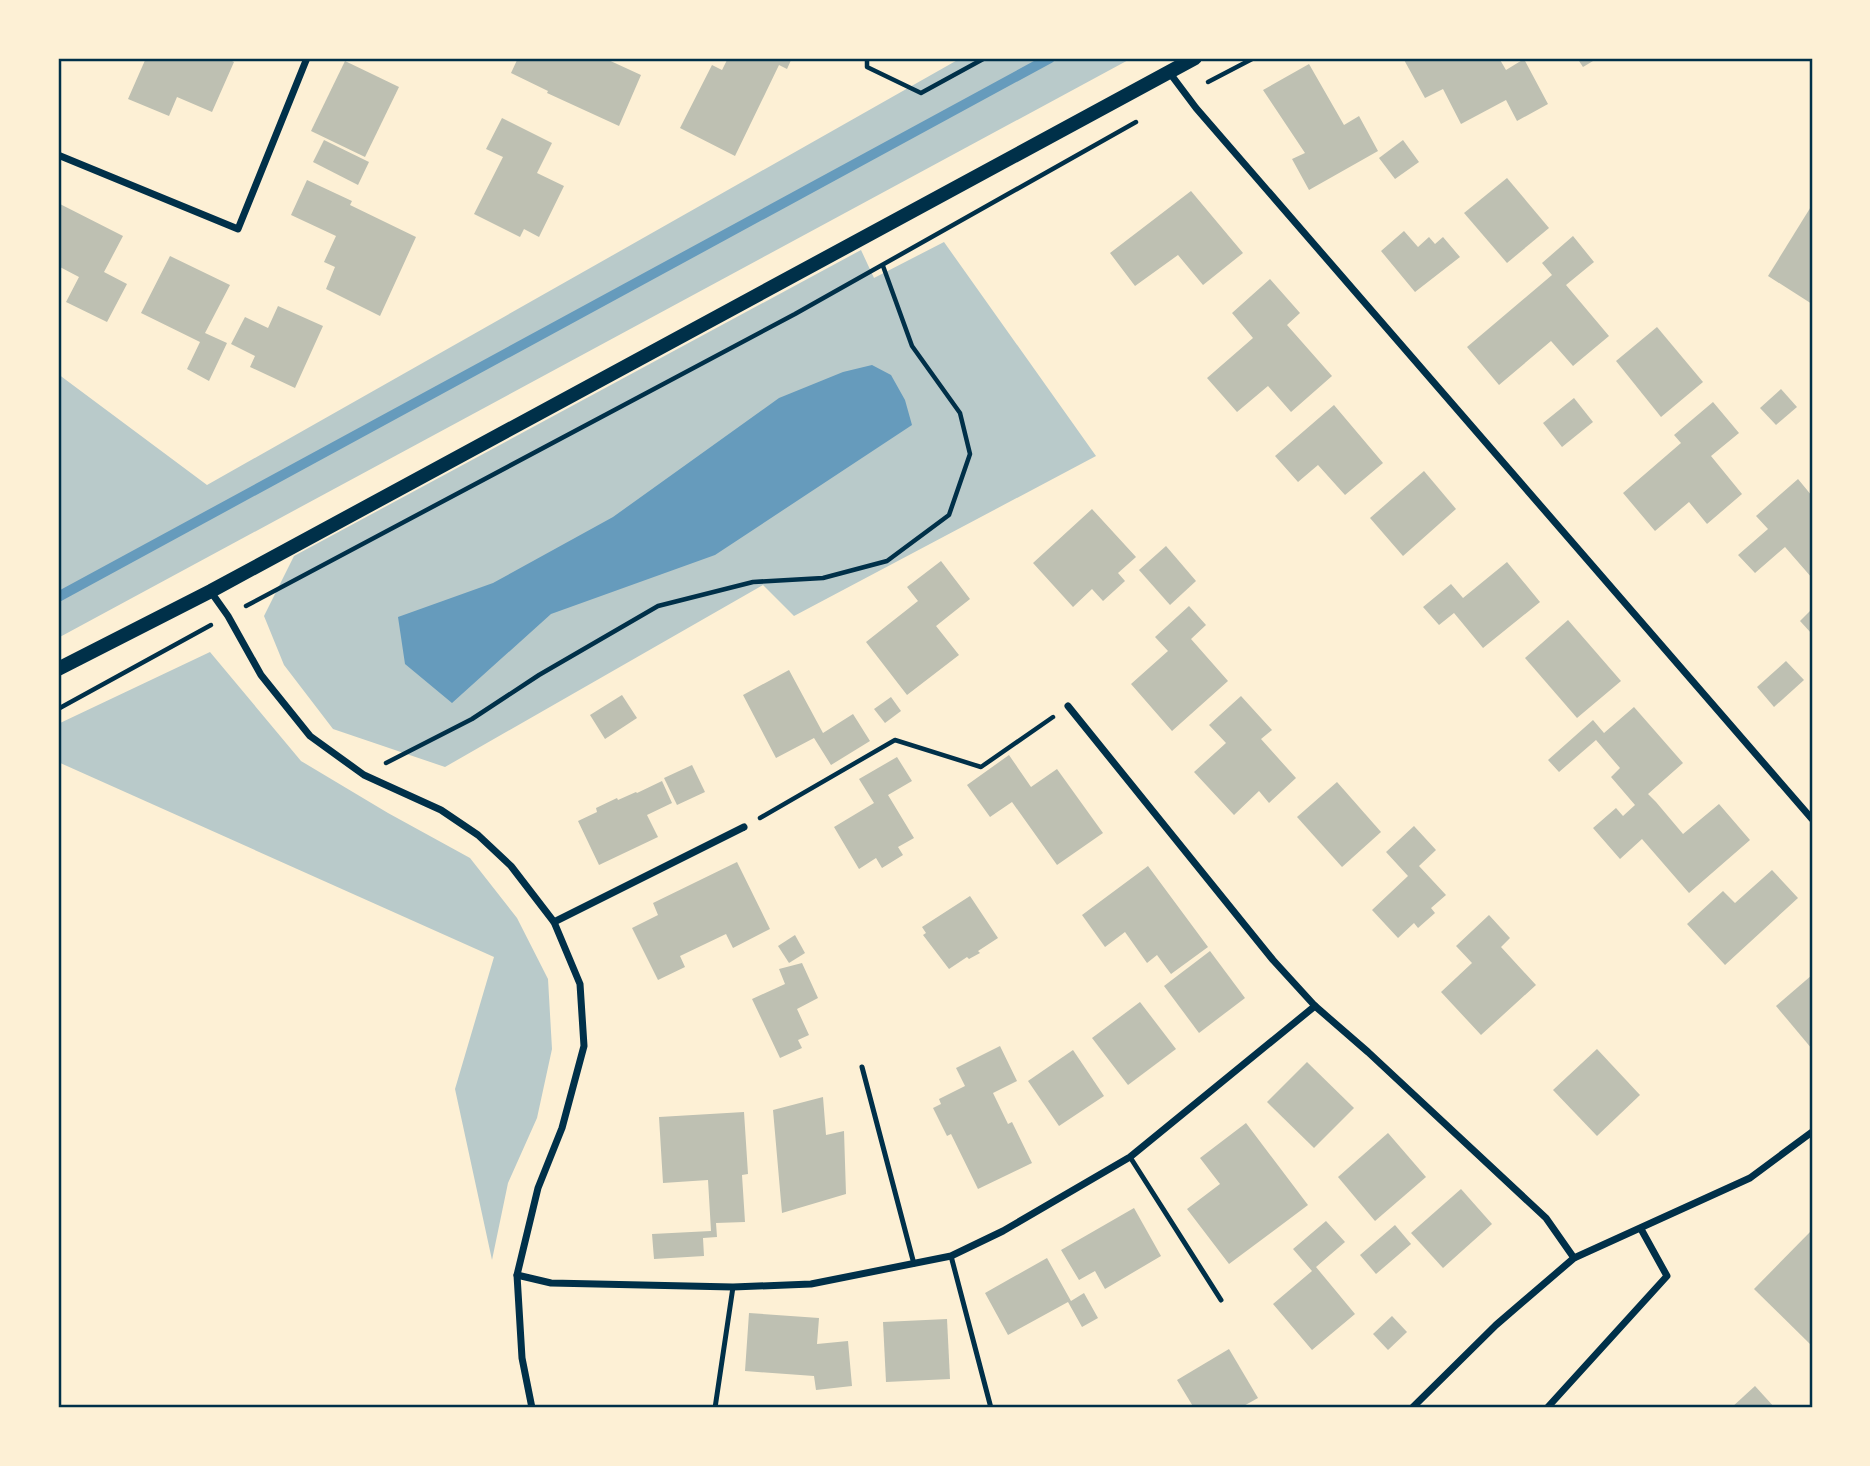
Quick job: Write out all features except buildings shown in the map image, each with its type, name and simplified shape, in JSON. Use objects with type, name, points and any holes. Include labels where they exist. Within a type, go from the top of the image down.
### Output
[{"type":"main road","points":[[58,669],[211,591],[1195,58]]},
{"type":"street","points":[[58,155],[238,229],[307,58]]},
{"type":"street","points":[[1169,72],[1184,94],[1812,819]]},
{"type":"street","points":[[211,591],[261,675],[310,736],[364,775],[441,810],[478,835],[511,866],[554,922],[580,984],[584,1046],[562,1128],[538,1188],[517,1275],[522,1358],[532,1408]]},
{"type":"street","points":[[1068,706],[1273,960],[1315,1006],[1546,1218],[1574,1258]]},
{"type":"street","points":[[554,922],[744,827]]},
{"type":"street","points":[[517,1275],[551,1283],[733,1287],[811,1284],[951,1256],[1003,1231],[1130,1157],[1315,1006]]},
{"type":"street","points":[[1412,1408],[1496,1325],[1574,1258],[1750,1178],[1812,1132]]},
{"type":"street","points":[[1547,1408],[1667,1276],[1641,1229]]},
{"type":"lane","points":[[862,1067],[914,1265]]},
{"type":"lane","points":[[1130,1157],[1221,1300]]},
{"type":"lane","points":[[951,1256],[991,1408]]},
{"type":"lane","points":[[715,1408],[733,1287]]},
{"type":"path","points":[[867,58],[867,67],[920,93],[985,58]]},
{"type":"path","points":[[1184,94],[1254,58]]},
{"type":"path","points":[[58,709],[796,314],[1136,122]]},
{"type":"path","points":[[364,775],[472,719],[538,675],[658,606],[753,582],[823,578],[887,561],[949,515],[970,454],[960,413],[912,346],[883,266]]},
{"type":"path","points":[[744,827],[895,740],[981,767],[1068,706]]},
{"type":"shaded area","points":[[961,58],[1132,58],[58,638],[58,374],[207,485]]},
{"type":"shaded area","points":[[944,242],[1096,456],[794,616],[763,585],[445,767],[333,729],[284,665],[264,616],[294,556],[861,250],[874,278]]},
{"type":"shaded area","points":[[210,652],[301,761],[470,858],[517,918],[548,979],[552,1049],[537,1118],[508,1183],[492,1260],[455,1089],[494,957],[58,762],[58,724]]},
{"type":"water","points":[[872,365],[891,375],[905,400],[912,425],[715,555],[551,614],[452,703],[405,664],[398,617],[493,583],[613,517],[779,398],[843,372]]},
{"type":"waterway","points":[[58,597],[1050,58]]}]
